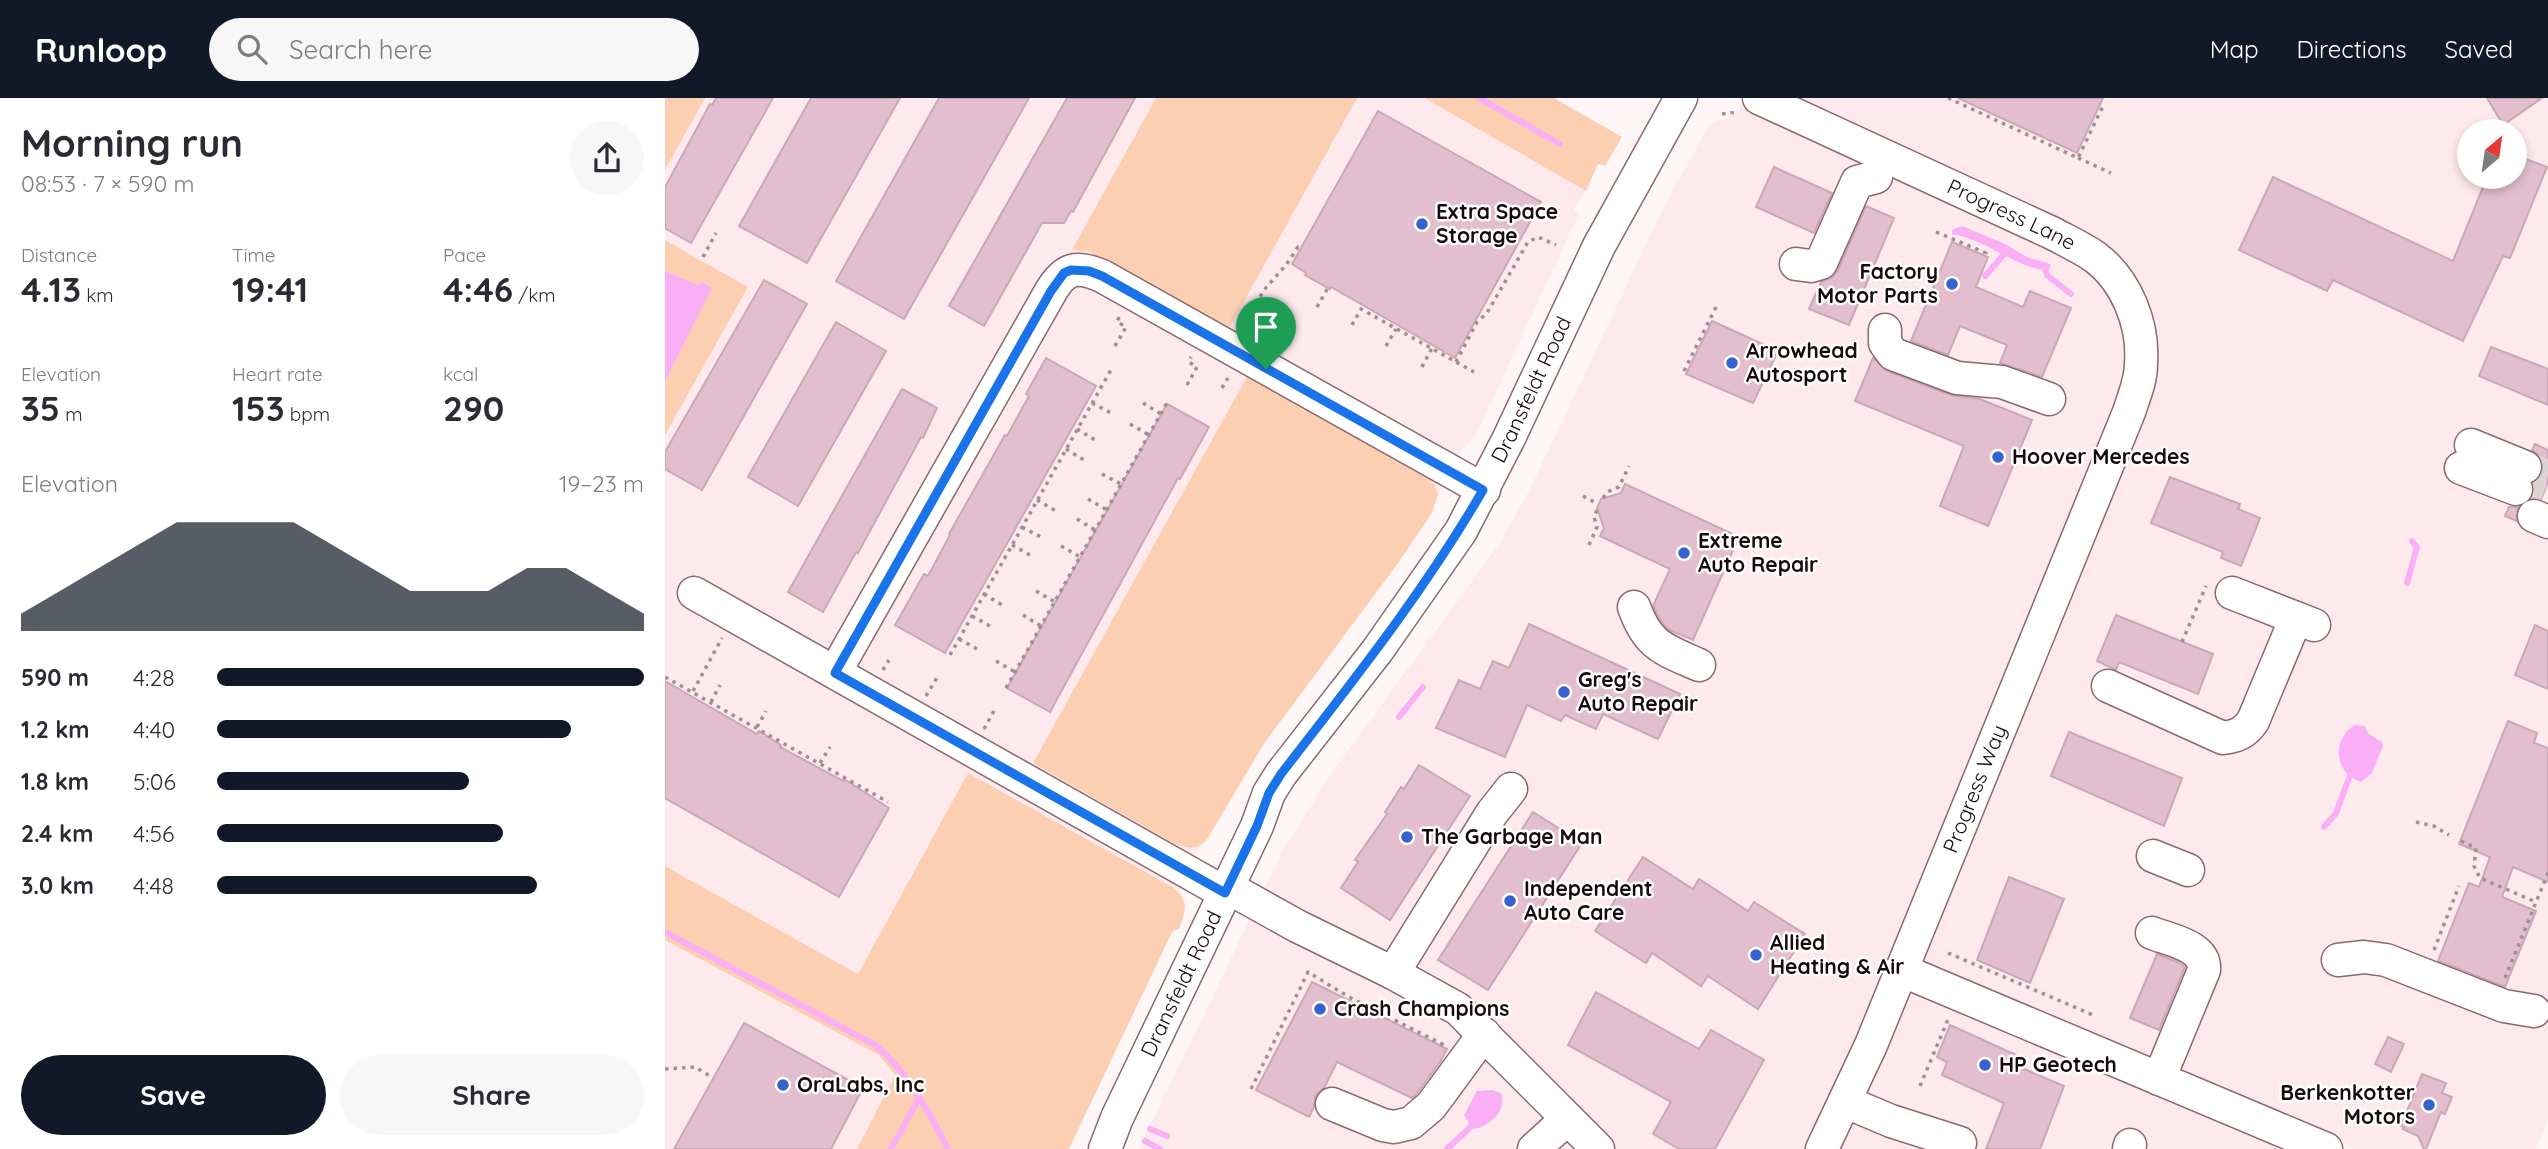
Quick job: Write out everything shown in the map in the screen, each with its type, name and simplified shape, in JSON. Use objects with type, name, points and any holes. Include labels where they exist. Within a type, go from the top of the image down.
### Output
[{"type":"street","name":"Dransfeldt Road","points":[[1105,1149],[1117,1118],[1257,826],[1269,793],[1385,640],[1448,551],[1483,490],[1599,246],[1681,98]]},
{"type":"street","name":"Progress Lane","points":[[1759,98],[2052,233],[2085,250],[2107,267],[2129,300],[2140,340],[2139,383],[2123,426]]},
{"type":"street","points":[[1796,264],[1811,266],[1821,263],[1857,182],[1876,177]]},
{"type":"street","points":[[835,673],[1051,291],[1068,271],[1084,270],[1102,276],[1483,490]]},
{"type":"street","points":[[1885,330],[1885,343],[1893,354],[1957,378],[2002,382],[2049,399]]},
{"type":"street","name":"Progress Way","points":[[1822,1149],[1846,1102],[1901,970],[2123,426]]},
{"type":"street","points":[[2532,494],[2467,457],[2532,494]]},
{"type":"street","points":[[2108,687],[2223,738],[2237,736],[2247,729],[2305,622],[2219,588]]},
{"type":"street","points":[[694,593],[1226,890],[1393,973],[1458,1009],[1598,1149]]},
{"type":"street","points":[[1634,607],[1646,635],[1656,644],[1699,665]]},
{"type":"street","points":[[1393,973],[1492,813],[1511,789]]},
{"type":"street","points":[[2153,856],[2188,870]]},
{"type":"street","points":[[2152,933],[2194,950],[2205,962],[2200,981],[2159,1079]]},
{"type":"street","points":[[2338,960],[2364,957],[2386,960],[2504,1006],[2534,1011]]},
{"type":"street","points":[[1901,970],[2326,1149]]},
{"type":"street","points":[[1332,1104],[1383,1125],[1394,1127],[1411,1123],[1431,1106],[1484,1034]]},
{"type":"street","points":[[1846,1102],[1891,1121],[1960,1143]]},
{"type":"street","points":[[1534,1149],[1567,1119]]},
{"type":"path","points":[[1948,98],[2111,173]]},
{"type":"path","points":[[2078,158],[2104,103]]},
{"type":"path","points":[[1936,232],[1986,253],[1984,255]]},
{"type":"path","points":[[703,257],[716,233]]},
{"type":"path","points":[[1456,362],[1477,322],[1487,313],[1529,240],[1541,238],[1556,245]]},
{"type":"path","points":[[1239,334],[1264,290],[1298,247],[1301,249]]},
{"type":"path","points":[[1317,307],[1329,286]]},
{"type":"path","points":[[1494,287],[1500,290]]},
{"type":"path","points":[[1684,372],[1718,303]]},
{"type":"path","points":[[1352,326],[1361,309],[1474,372]]},
{"type":"path","points":[[1115,346],[1126,327],[1117,322],[1122,312]]},
{"type":"path","points":[[1386,346],[1396,329]]},
{"type":"path","points":[[1422,367],[1433,347]]},
{"type":"path","points":[[1187,385],[1197,367],[1189,362],[1194,353]]},
{"type":"path","points":[[950,655],[1112,368]]},
{"type":"path","points":[[1222,388],[1231,373]]},
{"type":"path","points":[[1006,688],[1168,401]]},
{"type":"path","points":[[1092,403],[1111,414]]},
{"type":"path","points":[[1143,403],[1161,414]]},
{"type":"path","points":[[1130,424],[1149,435]]},
{"type":"path","points":[[1077,429],[1095,440]]},
{"type":"path","points":[[1066,450],[1084,460]]},
{"type":"path","points":[[1603,498],[1607,492],[1619,487],[1629,466]]},
{"type":"path","points":[[1103,474],[1121,484]]},
{"type":"path","points":[[1583,496],[1598,504]]},
{"type":"path","points":[[1088,499],[1107,510]]},
{"type":"path","points":[[1037,500],[1056,511]]},
{"type":"path","points":[[1589,545],[1597,527],[1594,517],[1597,510]]},
{"type":"path","points":[[1077,519],[1095,530]]},
{"type":"path","points":[[1022,527],[1041,537]]},
{"type":"path","points":[[1012,545],[1030,555]]},
{"type":"path","points":[[1061,546],[1080,557]]},
{"type":"path","points":[[2182,642],[2219,588]]},
{"type":"path","points":[[1036,591],[1055,602]]},
{"type":"path","points":[[984,594],[1002,605]]},
{"type":"path","points":[[1023,615],[1041,626]]},
{"type":"path","points":[[972,616],[990,626]]},
{"type":"path","points":[[692,692],[722,638]]},
{"type":"path","points":[[959,639],[977,649]]},
{"type":"path","points":[[881,673],[889,660]]},
{"type":"path","points":[[996,661],[1015,672]]},
{"type":"path","points":[[931,689],[938,676]]},
{"type":"path","points":[[665,677],[888,802]]},
{"type":"path","points":[[711,702],[720,685]]},
{"type":"path","points":[[989,721],[996,707]]},
{"type":"path","points":[[756,728],[766,711]]},
{"type":"path","points":[[820,764],[830,747]]},
{"type":"path","points":[[2416,822],[2434,826],[2449,835]]},
{"type":"path","points":[[2461,841],[2476,848],[2474,866],[2480,878],[2536,902]]},
{"type":"path","points":[[2504,979],[2548,873]]},
{"type":"path","points":[[2430,959],[2459,886]]},
{"type":"path","points":[[1948,953],[2093,1016]]},
{"type":"path","points":[[1251,1089],[1308,972],[1349,997],[1444,1046]]},
{"type":"path","points":[[2006,973],[2012,981]]},
{"type":"path","points":[[1920,1086],[1959,994]]},
{"type":"path","points":[[1406,1026],[1409,1020]]},
{"type":"path","points":[[665,1069],[695,1067],[713,1078]]},
{"type":"shaded area","points":[[665,98],[705,98],[665,170]]},
{"type":"shaded area","points":[[705,98],[1424,98],[1586,191],[1573,211],[1579,214],[1475,437],[1464,447],[1438,494],[1432,513],[1396,566],[1265,742],[1208,838],[1199,847],[1179,892],[1186,906],[1179,929],[1173,930],[1090,1103],[665,866],[665,435],[748,287],[665,240],[665,170]]},
{"type":"shaded area","points":[[1156,98],[1357,98],[1227,332],[1089,252],[1072,250]]},
{"type":"shaded area","points":[[1424,98],[1554,98],[1622,137],[1605,166],[1598,164],[1586,191]]},
{"type":"shaded area","points":[[1747,98],[2548,98],[2548,1119],[2536,1149],[2354,1149],[2183,1078],[2140,1089],[2291,1149],[1139,1149],[1283,850],[1328,778],[1499,544],[1529,491],[1664,206],[1709,125],[1736,114]]},
{"type":"shaded area","points":[[1962,226],[2005,244],[2027,257],[2050,264],[2050,269],[2029,266],[1977,242],[1952,234],[1952,230]]},
{"type":"shaded area","points":[[665,240],[748,287],[665,435]]},
{"type":"shaded area","points":[[665,271],[712,288],[665,381]]},
{"type":"shaded area","points":[[1248,375],[1427,477],[1438,494],[1432,513],[1396,566],[1265,742],[1208,838],[1201,845],[1189,847],[1175,844],[1033,763]]},
{"type":"shaded area","points":[[2355,725],[2364,726],[2383,746],[2372,773],[2361,782],[2345,771],[2339,756],[2342,739]]},
{"type":"shaded area","points":[[968,773],[1172,887],[1184,901],[1183,917],[1179,929],[1173,930],[1069,1149],[857,1149],[895,1075],[879,1055],[665,940],[665,866],[858,974]]},
{"type":"shaded area","points":[[665,940],[879,1055],[895,1076],[857,1149],[665,1149]]},
{"type":"shaded area","points":[[1492,1090],[1501,1093],[1500,1111],[1487,1124],[1475,1129],[1464,1115],[1477,1091]]},
{"type":"building","points":[[716,98],[773,98],[691,243],[665,228],[665,187],[710,104],[712,105]]},
{"type":"building","points":[[811,98],[900,98],[807,263],[739,226]]},
{"type":"building","points":[[939,98],[1029,98],[904,319],[836,281]]},
{"type":"building","points":[[1067,98],[1135,98],[1073,212],[1071,211],[1064,223],[1042,223],[984,326],[949,306]]},
{"type":"building","points":[[1958,98],[2103,98],[2077,153]]},
{"type":"building","points":[[2487,98],[2542,98],[2512,119],[2499,119]]},
{"type":"building","name":"Extra Space Storage","points":[[1378,111],[1541,202],[1455,358],[1305,275],[1306,273],[1292,264]]},
{"type":"building","points":[[2527,160],[2547,167],[2510,258],[2503,256],[2463,341],[2333,280],[2327,291],[2239,250],[2273,177],[2453,261],[2482,189],[2527,189]]},
{"type":"building","points":[[1774,167],[1832,193],[1814,233],[1756,207]]},
{"type":"building","points":[[1866,206],[1894,218],[1849,325],[1809,309],[1821,282],[1833,277],[1838,270]]},
{"type":"building","points":[[1952,242],[1988,257],[1976,287],[2023,307],[2030,291],[2071,308],[2042,377],[2000,363],[2007,345],[1960,326],[1948,355],[1911,341]]},
{"type":"building","points":[[764,280],[807,304],[702,490],[665,469],[665,452]]},
{"type":"building","name":"Arrowhead Autosport","points":[[1712,321],[1778,351],[1753,403],[1686,374]]},
{"type":"building","points":[[836,322],[886,351],[798,506],[748,477]]},
{"type":"building","points":[[2491,347],[2548,369],[2548,405],[2479,376]]},
{"type":"building","points":[[1046,358],[1096,386],[945,653],[895,625],[924,574],[928,576],[949,534],[1029,396],[1026,394]]},
{"type":"building","points":[[1873,358],[1887,371],[1951,395],[1980,399],[2032,420],[1988,526],[1940,506],[1964,446],[1855,401]]},
{"type":"building","points":[[902,389],[937,408],[923,438],[921,437],[823,612],[788,592]]},
{"type":"building","points":[[1167,404],[1209,427],[1180,479],[1178,478],[1050,712],[1007,688]]},
{"type":"building","points":[[2535,444],[2548,450],[2548,482],[2541,499],[2532,498],[2533,483],[2542,475],[2543,465],[2540,456],[2532,450]]},
{"type":"building","points":[[2170,477],[2240,504],[2238,509],[2260,518],[2241,566],[2221,558],[2223,552],[2151,523]]},
{"type":"building","name":"Extreme Auto Repair","points":[[1625,484],[1739,537],[1693,640],[1669,630],[1653,606],[1670,569],[1600,536],[1604,528],[1597,508],[1601,499],[1621,493]]},
{"type":"building","points":[[2509,507],[2518,507],[2517,521],[2505,516]]},
{"type":"building","points":[[2116,615],[2213,654],[2198,694],[2119,662],[2116,670],[2097,661]]},
{"type":"building","name":"Greg's Auto Repair","points":[[1529,624],[1680,694],[1658,739],[1603,714],[1596,729],[1565,715],[1561,721],[1527,705],[1505,757],[1436,728],[1459,680],[1480,689],[1493,661],[1509,668]]},
{"type":"building","points":[[2535,625],[2548,631],[2548,689],[2515,675]]},
{"type":"building","points":[[665,681],[757,734],[759,731],[781,745],[780,747],[843,781],[844,779],[889,808],[839,897],[665,798]]},
{"type":"building","points":[[2508,721],[2537,733],[2534,743],[2548,748],[2548,882],[2513,867],[2502,897],[2536,911],[2505,987],[2438,961],[2469,883],[2479,887],[2490,857],[2459,844]]},
{"type":"building","points":[[2069,732],[2182,778],[2164,826],[2051,776]]},
{"type":"building","name":"The Garbage Man","points":[[1419,765],[1470,796],[1390,920],[1341,888],[1358,862],[1355,860],[1387,814],[1385,812]]},
{"type":"building","name":"Independent Auto Care","points":[[1533,812],[1582,843],[1488,990],[1438,960]]},
{"type":"building","points":[[1643,857],[1693,889],[1699,879],[1748,911],[1754,902],[1805,934],[1758,1009],[1708,976],[1701,986],[1652,953],[1646,963],[1595,931]]},
{"type":"building","points":[[2009,877],[2064,899],[2030,983],[1977,960]]},
{"type":"building","points":[[2157,954],[2185,967],[2159,1030],[2130,1018]]},
{"type":"building","points":[[1312,982],[1447,1049],[1412,1098],[1337,1062],[1324,1088],[1315,1096],[1309,1117],[1256,1090]]},
{"type":"building","points":[[1596,992],[1699,1049],[1711,1030],[1764,1060],[1715,1149],[1679,1149],[1653,1134],[1671,1102],[1568,1045]]},
{"type":"building","name":"OraLabs, Inc","points":[[744,1023],[863,1088],[831,1149],[674,1149]]},
{"type":"building","points":[[1950,1025],[2025,1059],[2022,1068],[2064,1086],[2040,1149],[1986,1149],[2004,1103],[1942,1075],[1947,1062],[1937,1057]]},
{"type":"building","points":[[2388,1037],[2404,1044],[2391,1072],[2375,1064]]},
{"type":"building","name":"Berkenkotter Motors","points":[[2422,1074],[2446,1083],[2442,1093],[2452,1097],[2445,1114],[2441,1112],[2426,1149],[2418,1136],[2401,1126]]},
{"type":"waterway","points":[[1479,98],[1560,144]]},
{"type":"waterway","points":[[1985,276],[2007,251]]},
{"type":"waterway","points":[[2044,265],[2047,275],[2071,294]]},
{"type":"waterway","points":[[2407,583],[2417,547],[2412,541]]},
{"type":"waterway","points":[[1399,717],[1423,687]]},
{"type":"waterway","points":[[2324,827],[2336,813],[2352,770]]},
{"type":"waterway","points":[[665,932],[875,1045],[907,1079],[948,1149]]},
{"type":"waterway","points":[[891,1149],[918,1100]]},
{"type":"waterway","points":[[1447,1149],[1476,1122]]},
{"type":"waterway","points":[[1150,1129],[1167,1136]]},
{"type":"waterway","points":[[1145,1141],[1160,1149]]},
{"type":"tunnel","points":[[2525,467],[2548,476]]},
{"type":"tunnel","points":[[2516,489],[2541,499]]},
{"type":"place","name":"Extra Space Storage","points":[[1422,224]]},
{"type":"place","name":"Factory Motor Parts","points":[[1952,284]]},
{"type":"place","name":"Arrowhead Autosport","points":[[1732,363]]},
{"type":"place","name":"Hoover Mercedes","points":[[1998,457]]},
{"type":"place","name":"Extreme Auto Repair","points":[[1684,553]]},
{"type":"place","name":"Greg's Auto Repair","points":[[1564,692]]},
{"type":"place","name":"The Garbage Man","points":[[1407,837]]},
{"type":"place","name":"Independent Auto Care","points":[[1510,901]]},
{"type":"place","name":"Allied Heating & Air","points":[[1756,955]]},
{"type":"place","name":"Crash Champions","points":[[1320,1009]]},
{"type":"place","name":"HP Geotech","points":[[1985,1065]]},
{"type":"place","name":"OraLabs, Inc","points":[[783,1085]]},
{"type":"place","name":"Berkenkotter Motors","points":[[2429,1105]]},
{"type":"route","points":[[1080,270],[1102,276],[1266,369],[1483,490],[1448,551],[1377,651],[1281,774],[1269,793],[1257,826],[1225,893],[835,673],[1051,291],[1064,273],[1080,270]]}]
